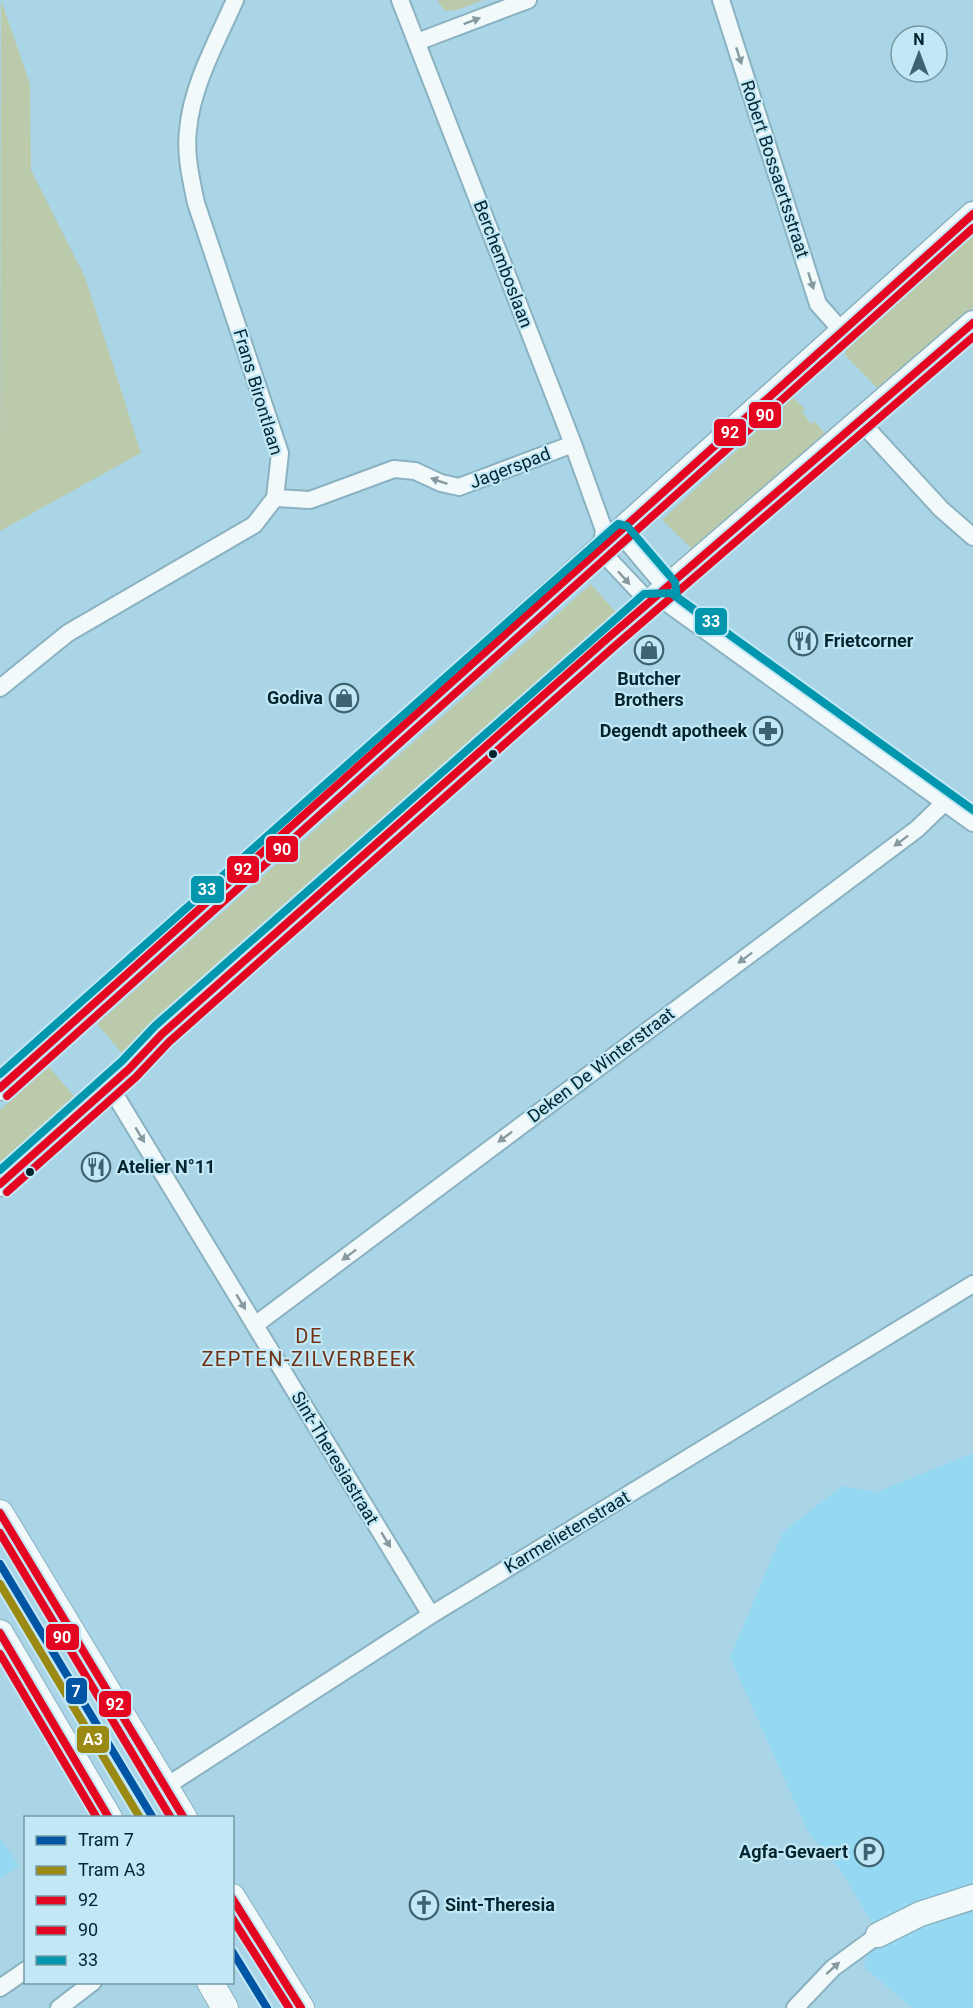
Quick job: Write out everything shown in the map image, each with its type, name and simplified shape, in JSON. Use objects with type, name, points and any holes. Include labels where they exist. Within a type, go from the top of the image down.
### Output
[{"type":"main road","points":[[0,1513],[183,1816]]},
{"type":"main road","points":[[0,1633],[108,1816]]},
{"type":"main road","points":[[234,1900],[301,2008]]},
{"type":"main road","points":[[211,1984],[225,2008]]},
{"type":"street","name":"Frans Birontlaan","points":[[235,0],[194,102],[188,130],[189,168],[196,203],[280,453],[275,498]]},
{"type":"street","name":"Berchemboslaan","points":[[400,0],[608,538]]},
{"type":"street","points":[[417,42],[528,0]]},
{"type":"street","name":"Robert Bossaertsstraat","points":[[721,0],[818,304],[842,330]]},
{"type":"street","points":[[0,1088],[608,538],[973,214]]},
{"type":"street","points":[[0,1184],[162,1034],[973,323]]},
{"type":"street","points":[[860,421],[941,509],[973,537]]},
{"type":"street","name":"Jagerspad","points":[[275,498],[310,500],[394,469],[415,471],[441,483],[459,487],[573,444]]},
{"type":"street","points":[[0,688],[68,633],[254,525],[275,498]]},
{"type":"street","points":[[608,538],[661,598],[973,823]]},
{"type":"street","points":[[608,538],[661,598]]},
{"type":"street","name":"Deken De Winterstraat","points":[[255,1325],[917,829],[945,802]]},
{"type":"street","name":"Sint-Theresiastraat","points":[[109,1085],[431,1615]]},
{"type":"street","name":"Karmelietenstraat","points":[[165,1787],[431,1615],[973,1284]]},
{"type":"street","points":[[795,2008],[833,1968],[878,1935],[920,1914],[973,1897]]},
{"type":"street","points":[[0,1988],[24,1971]]},
{"type":"street","points":[[59,2008],[92,1984]]},
{"type":"shaded area","points":[[973,1453],[973,2008],[912,2008],[864,1967],[873,1925],[842,1872],[808,1832],[730,1657],[783,1532],[842,1486],[877,1492]]},
{"type":"shaded area","points":[[0,1838],[19,1865],[0,1879]]},
{"type":"green space","points":[[1,0],[30,84],[31,170],[85,277],[141,453],[0,531]]},
{"type":"green space","points":[[437,0],[483,0],[457,10],[445,11]]},
{"type":"green space","points":[[973,224],[973,308],[920,353],[884,395],[845,355],[847,343]]},
{"type":"green space","points":[[791,396],[805,409],[802,412],[811,424],[814,421],[832,440],[687,566],[682,558],[691,548],[662,520],[752,436],[774,409]]},
{"type":"green space","points":[[591,584],[619,616],[128,1060],[97,1024]]},
{"type":"green space","points":[[49,1067],[80,1103],[0,1175],[0,1110]]},
{"type":"tram line","name":"7","points":[[0,1564],[152,1816]]},
{"type":"tram line","name":"A3","points":[[0,1584],[139,1816]]},
{"type":"tram line","name":"7","points":[[234,1954],[267,2008]]},
{"type":"transit line","name":"92","points":[[0,1088],[973,214]]},
{"type":"transit line","name":"90","points":[[7,1096],[973,228]]},
{"type":"transit line","name":"92","points":[[0,1184],[129,1069],[162,1034],[609,637],[973,323]]},
{"type":"transit line","name":"90","points":[[7,1192],[136,1077],[169,1042],[616,645],[973,337]]},
{"type":"transit line","name":"33","points":[[0,1074],[618,524],[627,526],[675,582],[677,597],[973,810]]},
{"type":"transit line","name":"33","points":[[0,1170],[122,1061],[155,1026],[644,594],[671,593],[711,623]]},
{"type":"transit line","name":"92","points":[[0,1513],[183,1816]]},
{"type":"transit line","name":"90","points":[[0,1533],[170,1816]]},
{"type":"transit line","name":"92","points":[[0,1633],[108,1816]]},
{"type":"transit line","name":"90","points":[[0,1654],[96,1816]]},
{"type":"transit line","name":"92","points":[[234,1901],[301,2008]]},
{"type":"transit line","name":"90","points":[[234,1921],[289,2008]]},
{"type":"place","name":"Frietcorner","points":[[803,641]]},
{"type":"place","name":"Butcher Brothers","points":[[649,650]]},
{"type":"place","name":"Godiva","points":[[344,698]]},
{"type":"place","name":"Degendt apotheek","points":[[768,731]]},
{"type":"place","name":"Atelier N°11","points":[[96,1167]]},
{"type":"place","name":"Agfa-Gevaert","points":[[869,1852]]},
{"type":"place","name":"Sint-Theresia","points":[[424,1905]]},
{"type":"district","name":"DE ZEPTEN-ZILVERBEEK","points":[[309,1348]]}]
